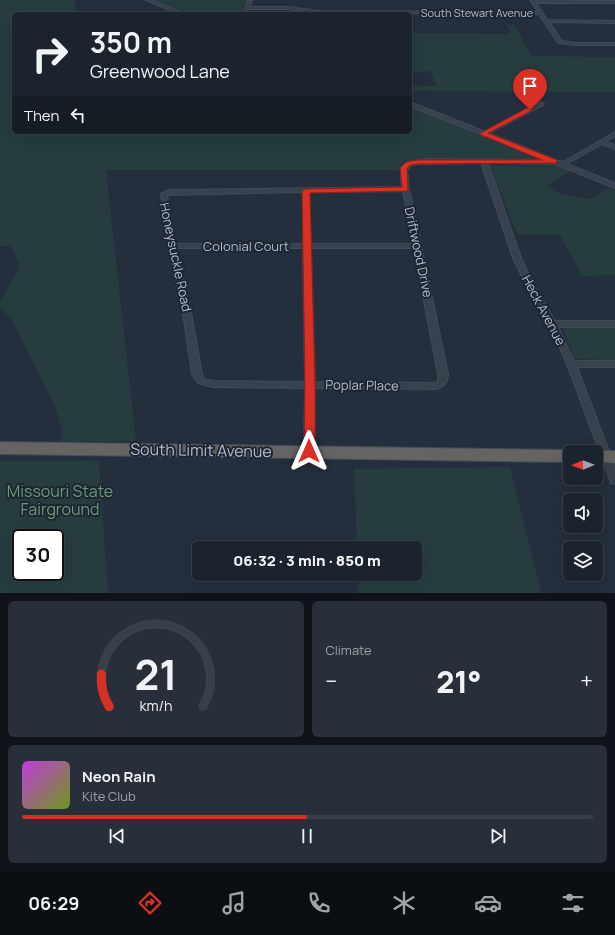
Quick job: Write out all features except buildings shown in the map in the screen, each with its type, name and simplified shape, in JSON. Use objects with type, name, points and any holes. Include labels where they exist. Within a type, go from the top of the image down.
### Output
[{"type":"highway","name":"South Limit Avenue","points":[[0,448],[309,451],[563,456]]},
{"type":"street","points":[[148,0],[178,12]]},
{"type":"street","points":[[246,12],[250,0]]},
{"type":"street","points":[[532,1],[558,40],[568,43],[615,44]]},
{"type":"street","name":"South Stewart Avenue","points":[[532,1],[615,2]]},
{"type":"street","name":"South Stewart Avenue","points":[[247,8],[288,8],[320,12]]},
{"type":"street","name":"South Stewart Avenue","points":[[412,12],[540,13]]},
{"type":"street","points":[[546,21],[615,22]]},
{"type":"street","points":[[483,134],[542,104]]},
{"type":"street","points":[[412,105],[615,186]]},
{"type":"street","points":[[561,165],[615,134]]},
{"type":"street","points":[[602,142],[615,147]]},
{"type":"street","name":"Driftwood Drive","points":[[436,339],[403,171],[406,165],[427,161],[484,162]]},
{"type":"street","points":[[484,162],[554,162]]},
{"type":"street","name":"Heck Avenue","points":[[484,162],[495,190],[517,258],[534,293],[553,324],[571,364],[615,480]]},
{"type":"street","points":[[309,451],[310,384],[306,191],[406,190]]},
{"type":"street","name":"Honeysuckle Road","points":[[193,346],[172,246],[163,196],[165,193],[306,191]]},
{"type":"street","name":"Colonial Court","points":[[172,246],[417,246]]},
{"type":"street","points":[[553,324],[615,324]]},
{"type":"street","name":"Poplar Place","points":[[193,346],[199,379],[204,383],[436,386],[441,384],[444,380],[436,339]]},
{"type":"street","points":[[571,364],[615,364]]},
{"type":"green space","points":[[3,0],[75,0],[75,12],[12,12],[12,134],[412,134],[412,108],[539,159],[429,159],[405,161],[398,170],[106,170],[136,441],[60,442],[63,432],[54,404],[11,318],[0,308],[0,302],[20,267],[11,246],[0,246],[0,2]]},
{"type":"green space","points":[[154,0],[246,0],[243,12],[185,12]]},
{"type":"green space","points":[[506,25],[515,25],[531,56],[615,57],[615,92],[412,91],[412,86],[437,86],[430,71],[412,72],[412,33],[509,34],[511,31]]},
{"type":"green space","points":[[493,166],[556,166],[570,171],[546,186],[561,194],[589,199],[610,187],[615,189],[615,275],[582,276],[560,235],[517,234],[491,168]]},
{"type":"green space","points":[[615,327],[615,360],[575,359],[564,331],[565,328]]},
{"type":"green space","name":"Missouri State Fairground","points":[[0,461],[99,461],[108,593],[0,593]]},
{"type":"green space","points":[[510,467],[541,593],[358,593],[358,581],[422,581],[422,541],[357,541],[354,469]]},
{"type":"route","points":[[309,451],[310,384],[306,191],[406,190],[403,171],[404,168],[406,165],[418,162],[554,162],[483,134],[530,110]]}]
